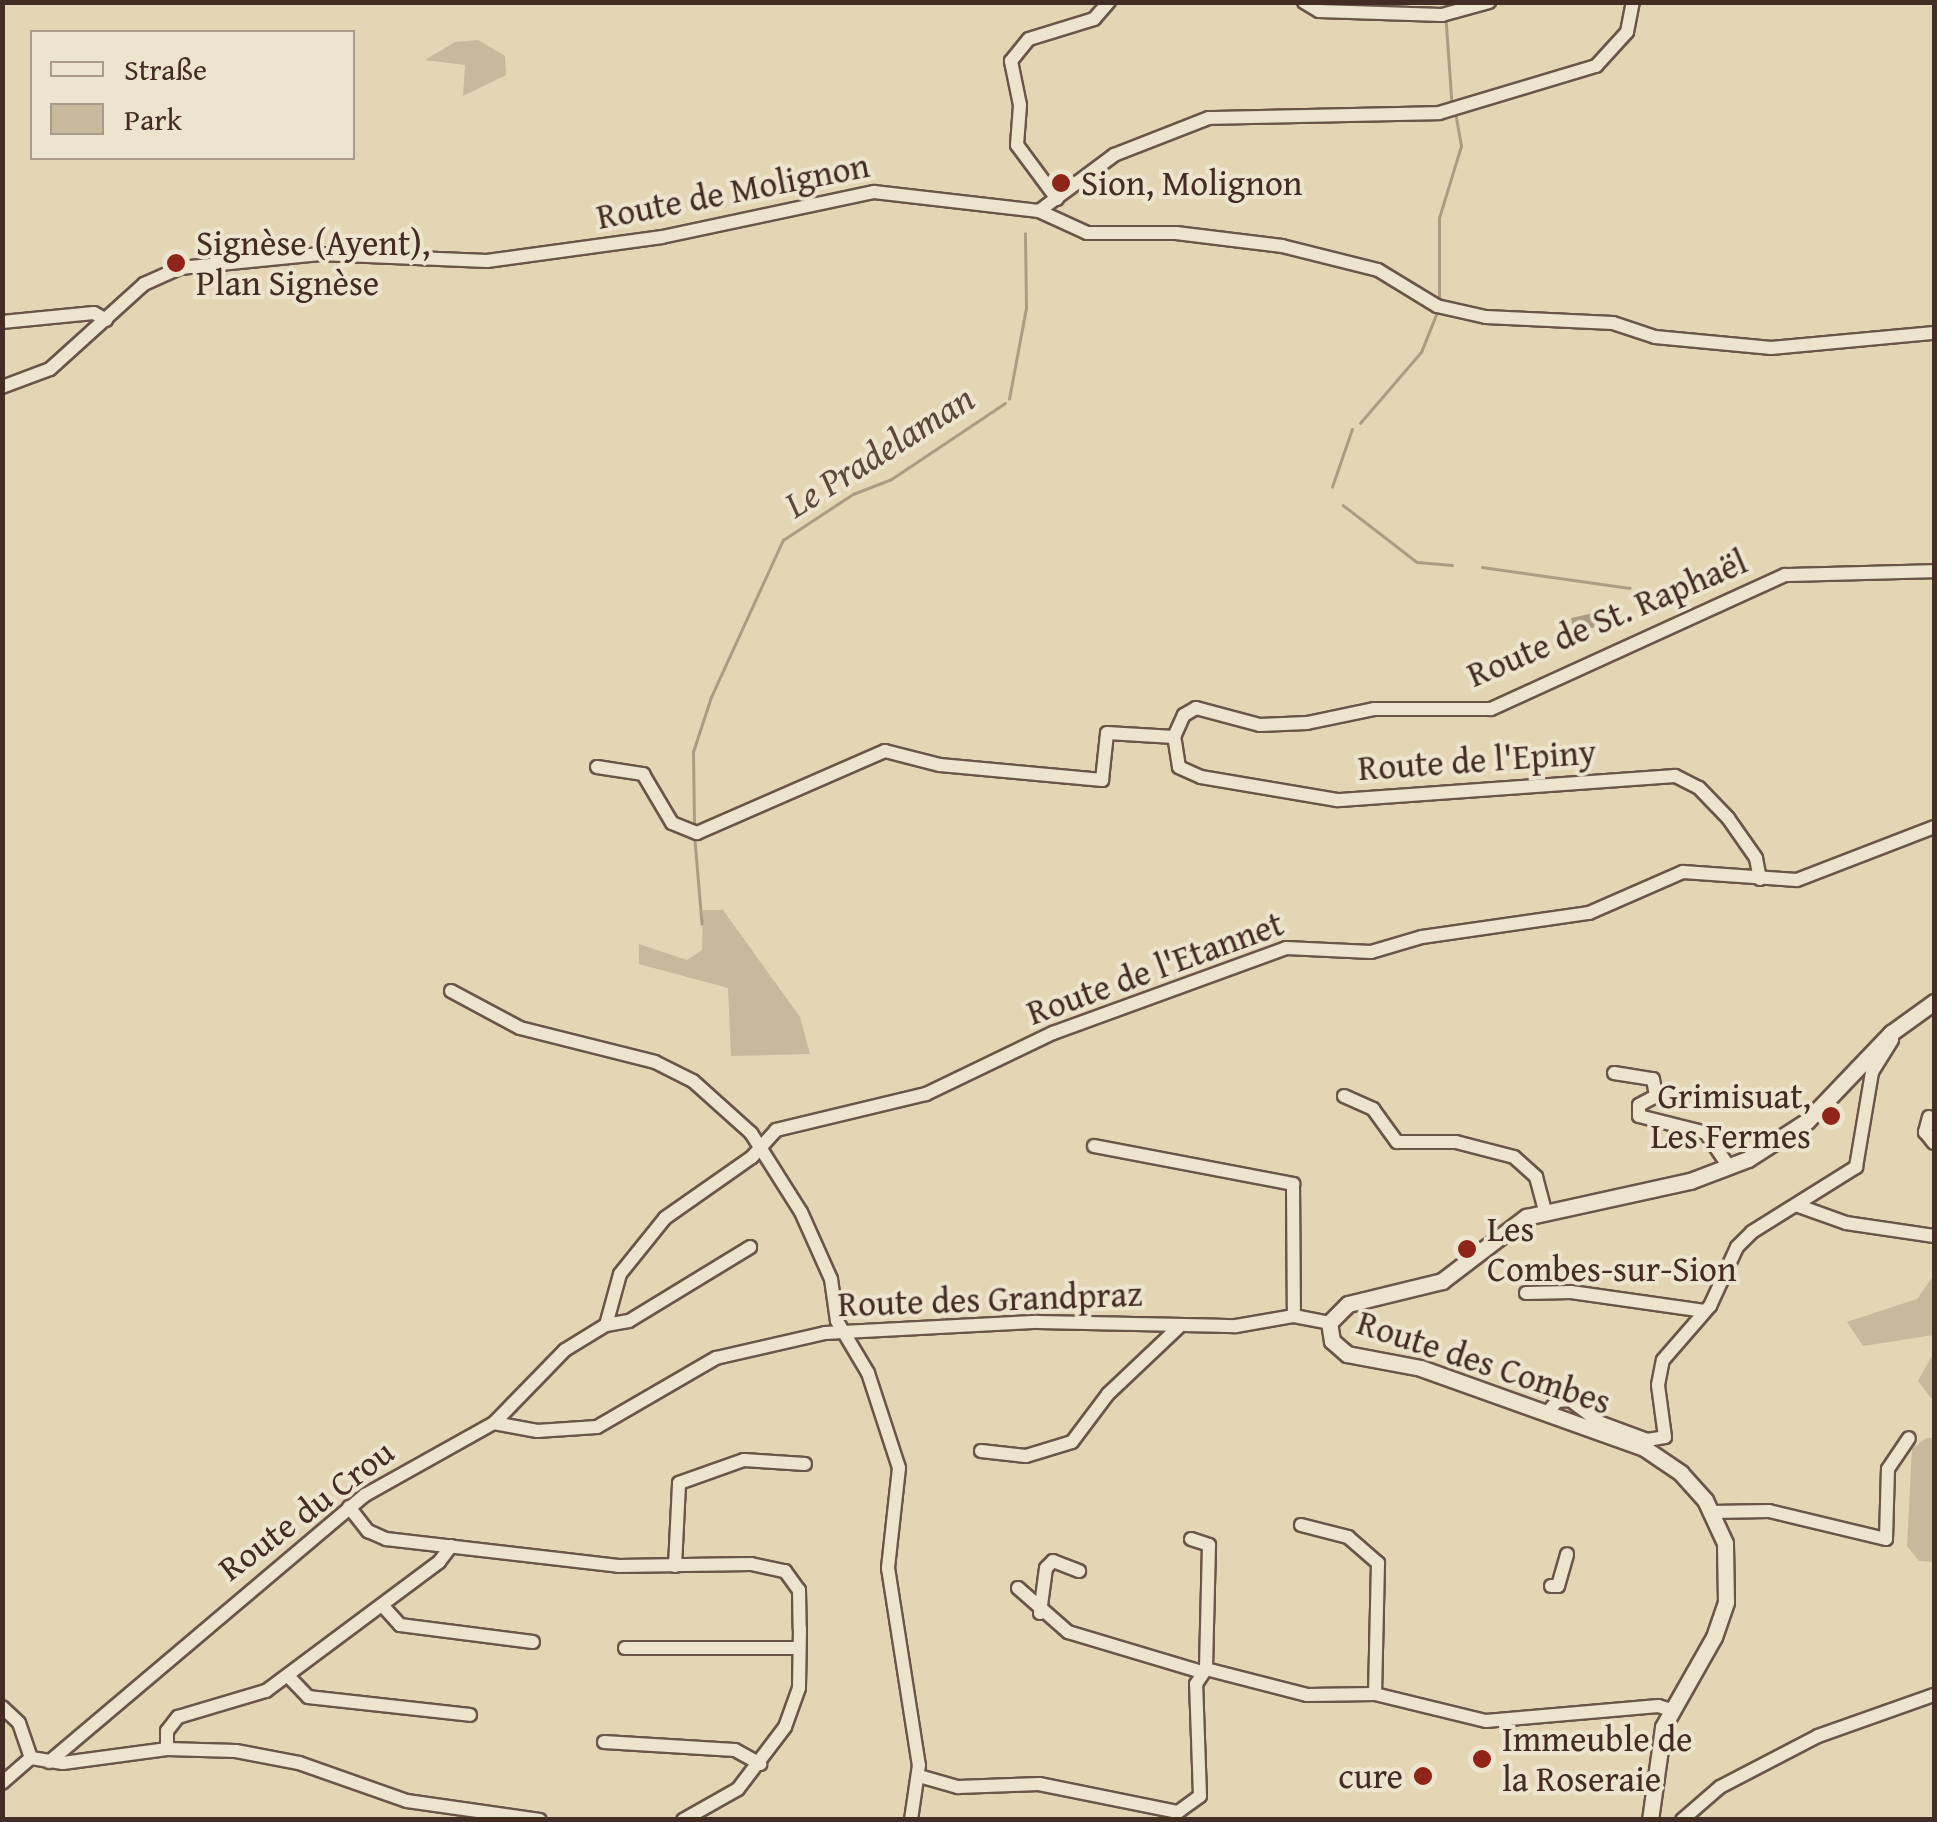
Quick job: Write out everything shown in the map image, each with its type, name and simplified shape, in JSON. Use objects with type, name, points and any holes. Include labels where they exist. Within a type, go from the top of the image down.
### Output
[{"type":"street","points":[[1057,199],[1016,145],[1020,105],[1011,60],[1030,39],[1094,19],[1109,2]]},
{"type":"street","points":[[1304,2],[1319,11],[1446,15],[1489,2]]},
{"type":"street","points":[[1039,211],[1124,150],[1226,114],[1267,120],[1454,110],[1596,66],[1627,32],[1633,2]]},
{"type":"street","name":"Route de Molignon","points":[[2,387],[50,369],[161,275],[250,260],[320,254],[487,262],[635,242],[874,192],[1039,211],[1088,233],[1176,233],[1298,250],[1378,270],[1437,306],[1486,316],[1612,323],[1655,336],[1771,348],[1934,332]]},
{"type":"street","points":[[2,322],[94,313],[106,320]]},
{"type":"street","name":"Route de St. Raphaël","points":[[1174,737],[1184,715],[1196,708],[1260,725],[1307,724],[1374,709],[1491,709],[1785,575],[1934,571]]},
{"type":"street","points":[[597,767],[643,774],[672,823],[697,833],[885,752],[940,765],[1102,780],[1106,733],[1174,737]]},
{"type":"street","name":"Route de l'Epiny","points":[[1174,737],[1178,767],[1201,777],[1336,800],[1674,776],[1699,788],[1728,818],[1756,858],[1760,878]]},
{"type":"street","name":"Route de l'Etannet","points":[[760,1148],[783,1126],[926,1094],[1053,1032],[1286,948],[1371,952],[1422,937],[1590,913],[1683,872],[1797,880],[1934,826]]},
{"type":"street","points":[[451,991],[520,1028],[675,1070],[729,1109],[760,1148],[809,1227],[844,1331],[868,1373],[899,1468],[888,1568],[918,1776],[911,1820]]},
{"type":"street","name":"Route des Combes","points":[[1648,1814],[1659,1743],[1670,1710],[1710,1646],[1726,1602],[1725,1543],[1712,1512],[1690,1481],[1658,1456],[1421,1368],[1347,1354],[1332,1341],[1329,1323],[1348,1304],[1442,1282],[1512,1224],[1545,1210],[1729,1168],[1807,1121],[1891,1032],[1934,1002]]},
{"type":"street","points":[[1546,1412],[1557,1401],[1570,1400],[1601,1423],[1648,1440],[1665,1437],[1661,1367],[1706,1311],[1737,1247],[1856,1167],[1870,1081],[1891,1032]]},
{"type":"street","points":[[1614,1073],[1653,1080],[1656,1096],[1640,1105],[1638,1116],[1706,1132],[1729,1168]]},
{"type":"street","points":[[1344,1096],[1378,1114],[1397,1142],[1456,1142],[1514,1157],[1536,1178],[1545,1210]]},
{"type":"street","points":[[1929,1118],[1924,1128],[1934,1143]]},
{"type":"street","points":[[1094,1146],[1292,1184],[1294,1316]]},
{"type":"street","points":[[606,1325],[620,1274],[665,1218],[760,1148]]},
{"type":"street","points":[[1796,1205],[1846,1223],[1934,1236]]},
{"type":"street","name":"Route du Crou","points":[[49,1762],[382,1482],[494,1423],[565,1350],[606,1325],[628,1322],[750,1247]]},
{"type":"street","points":[[1526,1294],[1571,1292],[1706,1311]]},
{"type":"street","name":"Route des Grandpraz","points":[[494,1423],[538,1431],[598,1427],[716,1358],[844,1331],[1038,1322],[1181,1325],[1294,1316],[1329,1323]]},
{"type":"street","points":[[981,1450],[1026,1456],[1072,1442],[1108,1394],[1181,1325]]},
{"type":"street","points":[[1712,1512],[1769,1511],[1886,1539],[1888,1470],[1909,1438]]},
{"type":"street","points":[[675,1566],[679,1483],[744,1460],[806,1464]]},
{"type":"street","points":[[349,1508],[379,1537],[618,1566],[762,1564],[785,1571],[798,1590],[799,1648],[794,1704],[760,1764],[710,1808],[684,1820]]},
{"type":"street","points":[[1300,1526],[1348,1538],[1378,1563],[1375,1694]]},
{"type":"street","points":[[918,1776],[958,1787],[1052,1786],[1178,1812],[1200,1796],[1208,1545],[1191,1539]]},
{"type":"street","points":[[167,1749],[167,1732],[178,1717],[250,1698],[288,1676],[440,1562],[450,1546]]},
{"type":"street","points":[[1551,1586],[1558,1586],[1567,1554]]},
{"type":"street","points":[[1040,1613],[1046,1568],[1053,1561],[1079,1572]]},
{"type":"street","points":[[1018,1588],[1040,1613],[1080,1637],[1307,1695],[1375,1694],[1486,1721],[1646,1706],[1670,1710]]},
{"type":"street","points":[[382,1606],[400,1625],[532,1642]]},
{"type":"street","points":[[625,1648],[799,1648]]},
{"type":"street","points":[[288,1676],[308,1697],[470,1715]]},
{"type":"street","points":[[1682,1820],[1720,1787],[1818,1736],[1934,1695]]},
{"type":"street","points":[[2,1707],[19,1724],[32,1758]]},
{"type":"street","points":[[604,1742],[735,1750],[760,1764]]},
{"type":"street","points":[[32,1758],[49,1762],[167,1749],[277,1756],[407,1802],[540,1820]]},
{"type":"street","points":[[2,1784],[32,1758]]},
{"type":"street","points":[[406,1820],[407,1802]]},
{"type":"street","points":[[710,1808],[721,1820]]},
{"type":"green space","points":[[478,40],[505,56],[506,75],[463,96],[465,65],[425,60],[455,42]]},
{"type":"green space","points":[[703,910],[723,910],[800,1017],[810,1054],[731,1056],[728,988],[639,964],[639,944],[687,960],[702,950]]},
{"type":"green space","points":[[1934,1275],[1934,1335],[1863,1346],[1847,1322],[1917,1299]]},
{"type":"green space","points":[[1934,1352],[1934,1402],[1918,1381]]},
{"type":"green space","points":[[1926,1438],[1934,1438],[1933,1562],[1919,1561],[1907,1546],[1912,1449]]},
{"type":"shaded area","points":[[1607,610],[1610,624],[1574,632],[1571,618]]},
{"type":"waterway","points":[[1446,18],[1452,104]]},
{"type":"waterway","points":[[1439,303],[1439,218],[1461,146],[1455,111]]},
{"type":"waterway","name":"Le Pradelaman","points":[[1009,399],[1026,308],[1025,234]]},
{"type":"waterway","points":[[1360,423],[1421,352],[1436,315]]},
{"type":"waterway","name":"Le Pradelaman","points":[[694,824],[693,752],[711,697],[783,540],[853,494],[890,480],[1005,403]]},
{"type":"waterway","points":[[1332,487],[1352,429]]},
{"type":"waterway","points":[[1343,505],[1417,562],[1452,565]]},
{"type":"waterway","points":[[1482,567],[1630,588]]},
{"type":"waterway","name":"Le Pradelaman","points":[[695,840],[702,924]]},
{"type":"place","name":"Sion, Molignon","points":[[1061,183]]},
{"type":"place","name":"Signèse (Ayent), Plan Signèse","points":[[176,263]]},
{"type":"place","name":"Grimisuat, Les Fermes","points":[[1831,1116]]},
{"type":"place","name":"Les Combes-sur-Sion","points":[[1467,1249]]},
{"type":"place","name":"Immeuble de la Roseraie","points":[[1482,1759]]},
{"type":"place","name":"cure","points":[[1423,1776]]}]
